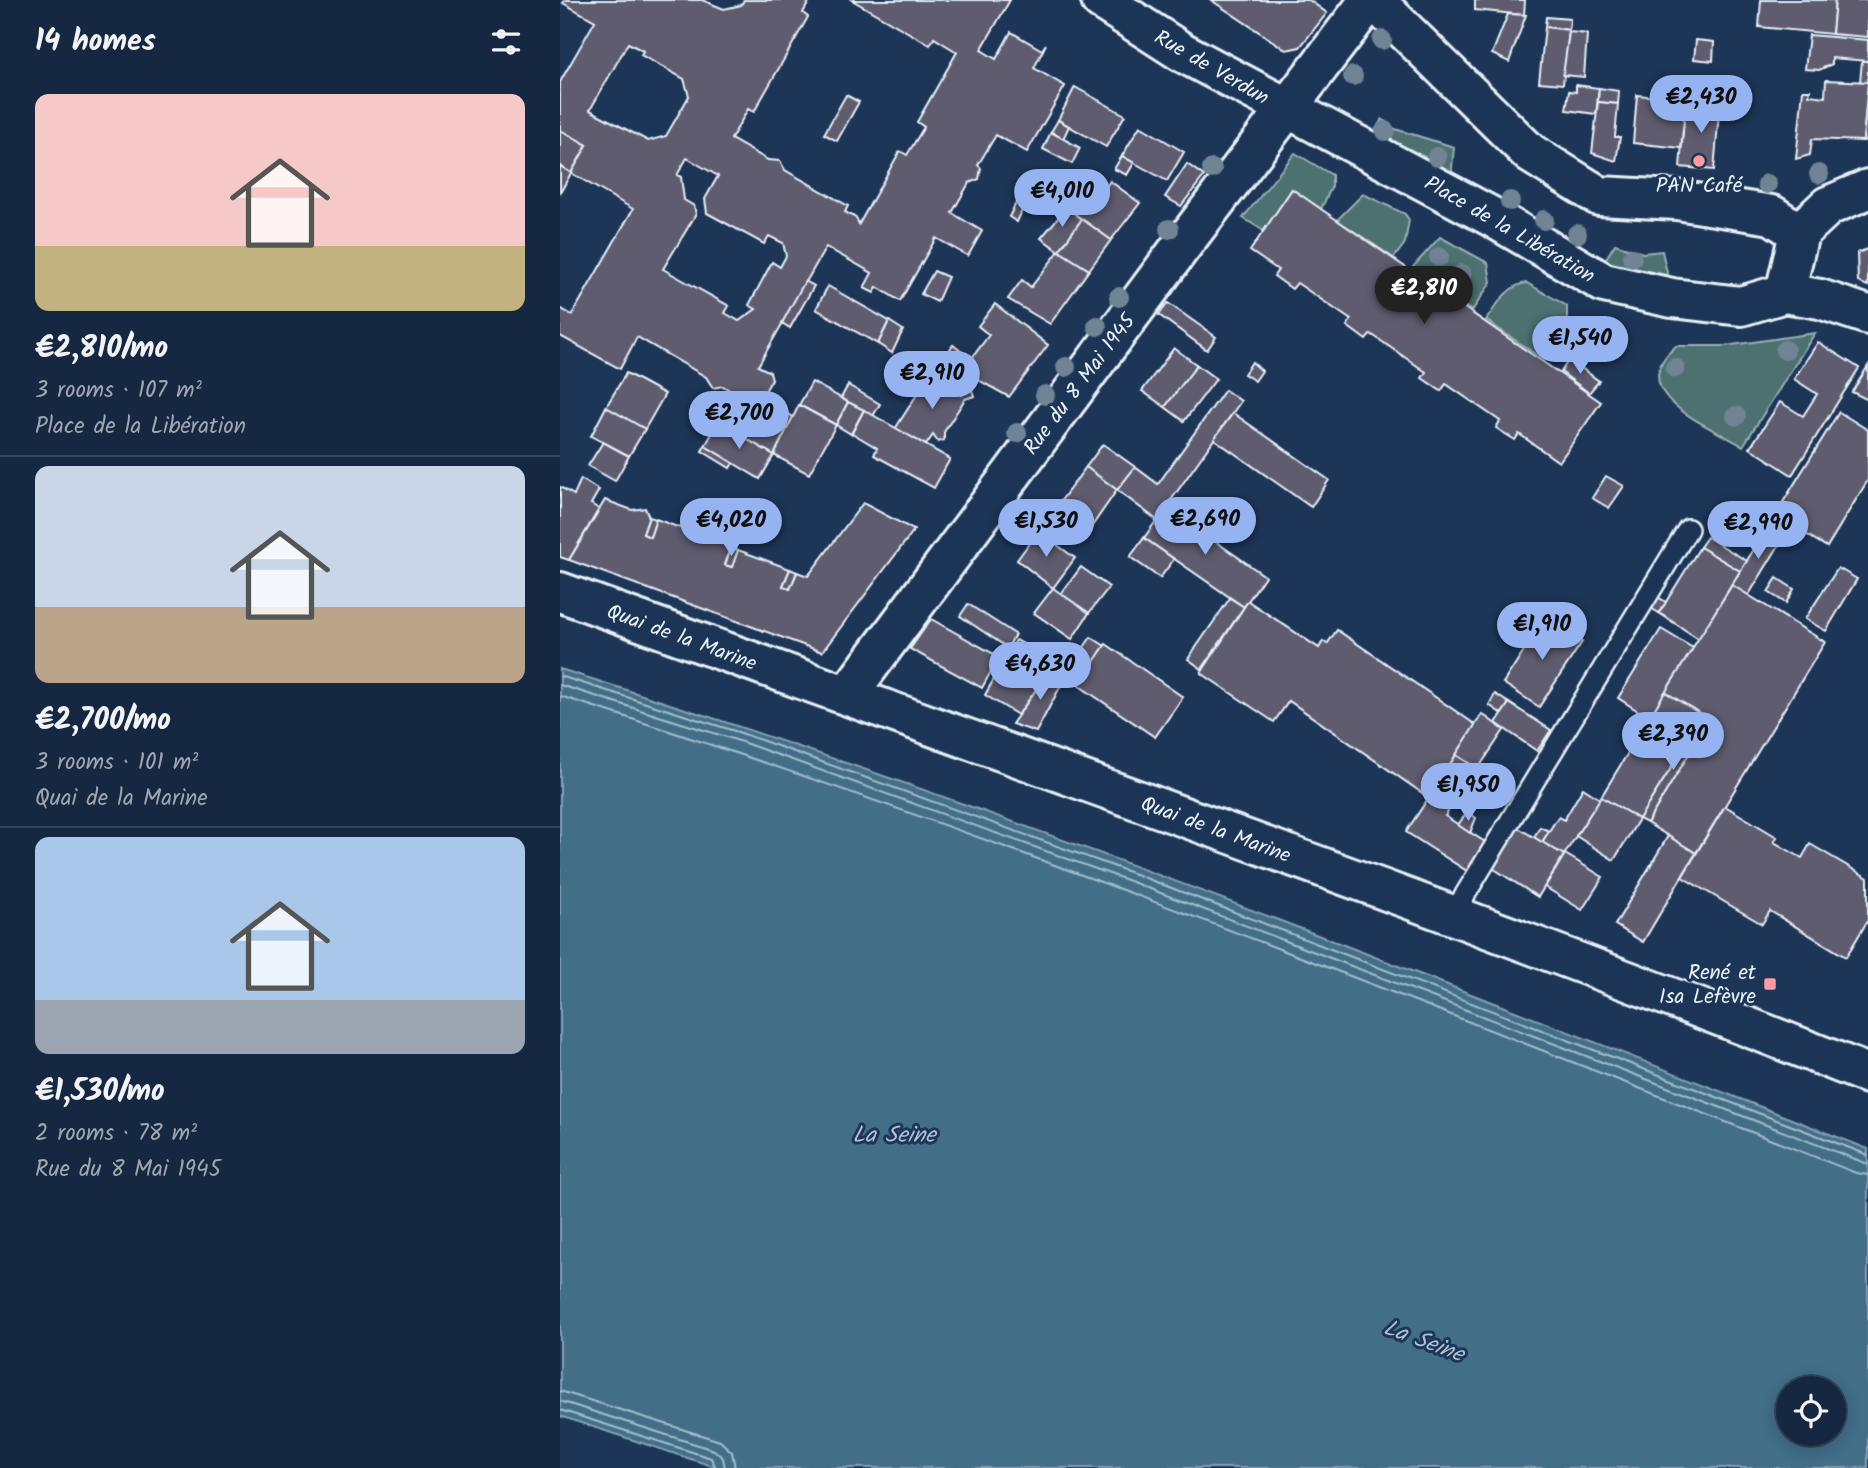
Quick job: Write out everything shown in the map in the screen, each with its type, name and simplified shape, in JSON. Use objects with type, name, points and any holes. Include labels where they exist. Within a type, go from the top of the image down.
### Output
[{"type":"street","name":"Rue de Verdun","points":[[1101,0],[1182,52],[1288,111]]},
{"type":"street","name":"Rue du 8 Mai 1945","points":[[848,694],[1181,248],[1372,0]]},
{"type":"street","points":[[1372,0],[1530,153],[1599,195],[1677,200],[1772,215],[1799,233]]},
{"type":"street","name":"Place de la Libération","points":[[1288,111],[1333,131],[1604,283],[1672,298],[1741,306],[1784,293]]},
{"type":"street","points":[[1868,189],[1828,206],[1799,233],[1784,293],[1820,299],[1868,315]]},
{"type":"street","name":"Quai de la Marine","points":[[560,592],[848,694],[1452,916],[1703,1009],[1868,1074]]},
{"type":"lane","points":[[1452,916],[1688,529]]},
{"type":"green space","points":[[1382,119],[1395,129],[1454,147],[1451,178],[1373,134]]},
{"type":"green space","points":[[1295,153],[1332,175],[1332,186],[1321,209],[1292,189],[1264,231],[1243,218]]},
{"type":"green space","points":[[1363,194],[1405,214],[1409,220],[1405,243],[1394,258],[1337,220]]},
{"type":"green space","points":[[1440,237],[1488,263],[1491,282],[1472,311],[1411,269]]},
{"type":"green space","points":[[1615,244],[1643,253],[1662,251],[1668,277],[1603,263]]},
{"type":"green space","points":[[1527,283],[1567,306],[1567,325],[1544,360],[1486,320],[1508,292]]},
{"type":"green space","points":[[1815,333],[1743,446],[1691,418],[1675,406],[1664,393],[1658,378],[1662,363],[1676,346],[1725,346]]},
{"type":"water","name":"La Seine","points":[[560,669],[891,778],[1219,897],[1868,1149],[1868,1468],[718,1468],[560,1416]]},
{"type":"building","points":[[565,0],[702,0],[724,9],[741,5],[744,0],[810,0],[803,13],[808,17],[754,112],[748,109],[731,139],[768,160],[780,161],[785,170],[848,206],[845,212],[856,218],[859,224],[900,151],[907,155],[924,127],[917,122],[957,52],[934,38],[930,45],[852,0],[1010,0],[981,50],[996,59],[1011,32],[1042,50],[1046,44],[1034,68],[1065,86],[1027,152],[996,135],[978,165],[981,168],[979,179],[969,183],[952,213],[982,231],[968,256],[936,238],[900,301],[877,287],[874,293],[864,288],[872,273],[826,247],[758,366],[770,372],[772,379],[761,398],[793,417],[774,455],[721,424],[738,395],[723,386],[713,388],[706,377],[637,337],[620,369],[560,336],[560,308],[572,315],[633,209],[571,173],[587,145],[560,130],[560,82],[595,21],[563,3]],"holes":[[[628,43],[643,51],[641,55],[684,79],[689,96],[666,136],[648,141],[590,110]],[[687,158],[718,176],[705,199],[707,213],[764,244],[769,236],[783,243],[786,256],[780,267],[772,262],[749,305],[756,309],[739,321],[725,313],[729,306],[663,269],[696,214],[694,206],[684,200],[681,177],[677,175]]]},
{"type":"building","points":[[1211,0],[1309,0],[1327,13],[1300,47],[1286,50]]},
{"type":"building","points":[[1475,0],[1525,0],[1524,15],[1475,10]]},
{"type":"building","points":[[1761,0],[1835,0],[1832,34],[1759,27]]},
{"type":"building","points":[[1835,0],[1868,0],[1868,37],[1832,34]]},
{"type":"building","points":[[1508,14],[1526,15],[1509,62],[1492,54]]},
{"type":"building","points":[[1546,17],[1570,19],[1569,30],[1545,27]]},
{"type":"building","points":[[1545,27],[1569,30],[1563,84],[1539,82]]},
{"type":"building","points":[[1569,32],[1587,34],[1584,77],[1563,75]]},
{"type":"building","points":[[1809,35],[1868,40],[1868,61],[1832,58],[1832,64],[1819,70],[1805,69]]},
{"type":"building","points":[[1696,40],[1714,42],[1713,61],[1694,59]]},
{"type":"building","points":[[1862,61],[1868,61],[1868,82],[1860,82]]},
{"type":"building","points":[[1826,80],[1868,82],[1863,141],[1812,139],[1810,155],[1796,159],[1803,90],[1810,90],[1809,95],[1825,97]]},
{"type":"building","points":[[1576,85],[1599,88],[1596,114],[1566,110],[1569,91],[1576,92]]},
{"type":"building","points":[[1075,87],[1125,115],[1106,147],[1058,120]]},
{"type":"building","points":[[1599,88],[1619,91],[1618,104],[1598,102]]},
{"type":"building","points":[[1711,89],[1721,90],[1714,170],[1680,167],[1685,108],[1708,109]]},
{"type":"building","points":[[1868,89],[1868,140],[1863,141]]},
{"type":"building","points":[[846,95],[859,102],[837,141],[824,134]]},
{"type":"building","points":[[1637,95],[1686,100],[1681,148],[1633,143]]},
{"type":"building","points":[[1598,102],[1618,104],[1615,137],[1620,137],[1616,161],[1592,153]]},
{"type":"building","points":[[1058,120],[1069,126],[1063,139],[1051,132]]},
{"type":"building","points":[[1140,126],[1184,152],[1167,181],[1122,156]]},
{"type":"building","points":[[560,130],[587,145],[571,173],[560,166]]},
{"type":"building","points":[[1051,132],[1080,148],[1072,164],[1043,149]]},
{"type":"building","points":[[1122,156],[1134,163],[1127,175],[1114,169]]},
{"type":"building","points":[[1187,164],[1204,176],[1181,206],[1165,197]]},
{"type":"building","points":[[560,166],[571,173],[560,193]]},
{"type":"building","points":[[1027,181],[1033,186],[1017,222],[1009,217]]},
{"type":"building","points":[[1110,181],[1140,203],[1111,240],[1072,212],[1089,189],[1099,197]]},
{"type":"building","points":[[1292,189],[1601,402],[1559,462],[1519,434],[1515,440],[1496,428],[1500,421],[1446,384],[1441,391],[1422,378],[1426,372],[1371,334],[1366,340],[1347,326],[1351,320],[1297,283],[1292,289],[1274,276],[1278,270],[1250,251]]},
{"type":"building","points":[[1066,208],[1082,219],[1059,251],[1041,238]]},
{"type":"building","points":[[1082,219],[1111,240],[1089,270],[1059,251]]},
{"type":"building","points":[[1868,249],[1868,286],[1858,282],[1857,253]]},
{"type":"building","points":[[1059,251],[1089,270],[1050,324],[1008,299],[1022,280],[1031,287]]},
{"type":"building","points":[[934,271],[948,277],[937,302],[921,294]]},
{"type":"building","points":[[805,281],[814,286],[790,328],[782,323]]},
{"type":"building","points":[[828,286],[889,321],[878,344],[816,309]]},
{"type":"building","points":[[1168,303],[1216,337],[1207,350],[1159,315]]},
{"type":"building","points":[[995,304],[1048,345],[1009,397],[942,360],[953,345],[971,359],[989,335],[978,326]]},
{"type":"building","points":[[889,321],[903,330],[892,353],[878,344]]},
{"type":"building","points":[[1818,342],[1859,368],[1792,475],[1750,448],[1780,402],[1803,416],[1817,394],[1794,379]]},
{"type":"building","points":[[1174,348],[1197,365],[1165,407],[1142,391]]},
{"type":"building","points":[[1569,359],[1599,381],[1589,393],[1561,372]]},
{"type":"building","points":[[1252,362],[1262,371],[1255,381],[1244,374]]},
{"type":"building","points":[[1197,365],[1216,379],[1184,421],[1165,407]]},
{"type":"building","points":[[1868,366],[1868,400],[1852,392]]},
{"type":"building","points":[[626,373],[665,394],[645,429],[606,407]]},
{"type":"building","points":[[930,374],[962,395],[966,389],[972,390],[974,396],[965,399],[944,432],[944,440],[938,442],[933,435],[926,445],[895,429]]},
{"type":"building","points":[[812,382],[848,402],[836,425],[799,405]]},
{"type":"building","points":[[848,385],[880,404],[873,416],[841,398]]},
{"type":"building","points":[[1225,390],[1241,401],[1157,520],[1117,490],[1135,467],[1158,484]]},
{"type":"building","points":[[848,402],[864,410],[851,434],[836,425]]},
{"type":"building","points":[[799,405],[836,425],[809,474],[774,455]]},
{"type":"building","points":[[606,407],[645,429],[629,456],[591,436]]},
{"type":"building","points":[[864,410],[950,459],[934,488],[874,455],[877,448],[852,433]]},
{"type":"building","points":[[1839,412],[1868,430],[1868,480],[1827,547],[1775,515]]},
{"type":"building","points":[[1233,413],[1329,480],[1311,507],[1214,439]]},
{"type":"building","points":[[718,423],[774,455],[760,479],[705,446]]},
{"type":"building","points":[[603,442],[629,456],[615,481],[588,466]]},
{"type":"building","points":[[1103,444],[1135,467],[1117,490],[1086,467]]},
{"type":"building","points":[[705,446],[733,463],[730,468],[702,451]]},
{"type":"building","points":[[1086,467],[1117,490],[1092,526],[1060,502]]},
{"type":"building","points":[[1606,476],[1624,486],[1609,508],[1592,498]]},
{"type":"building","points":[[581,479],[599,490],[591,504],[599,509],[569,560],[560,557],[560,487],[574,495]]},
{"type":"building","points":[[605,500],[632,510],[645,508],[649,517],[643,534],[650,537],[656,519],[715,541],[721,538],[728,540],[731,548],[725,565],[732,567],[738,550],[790,569],[783,586],[790,589],[797,572],[808,576],[863,503],[914,530],[822,652],[569,560]]},
{"type":"building","points":[[1166,507],[1265,576],[1244,607],[1144,538]]},
{"type":"building","points":[[649,517],[656,519],[650,537],[643,534]]},
{"type":"building","points":[[1768,526],[1784,537],[1748,596],[1732,585]]},
{"type":"building","points":[[1038,531],[1075,558],[1053,588],[1017,560]]},
{"type":"building","points":[[1707,537],[1747,561],[1740,571],[1700,547]]},
{"type":"building","points":[[1144,538],[1174,559],[1160,578],[1130,557]]},
{"type":"building","points":[[1700,547],[1740,571],[1699,639],[1659,613]]},
{"type":"building","points":[[731,548],[738,550],[732,567],[725,565]]},
{"type":"building","points":[[1081,567],[1109,587],[1089,613],[1061,594]]},
{"type":"building","points":[[1838,568],[1857,579],[1826,631],[1805,619]]},
{"type":"building","points":[[790,569],[797,572],[790,589],[783,586]]},
{"type":"building","points":[[1777,578],[1794,589],[1786,603],[1768,592]]},
{"type":"building","points":[[1732,585],[1825,642],[1696,853],[1647,823],[1710,719],[1665,692]]},
{"type":"building","points":[[1053,588],[1089,613],[1072,639],[1034,613]]},
{"type":"building","points":[[1656,596],[1666,602],[1659,613],[1649,607]]},
{"type":"building","points":[[1230,598],[1244,607],[1202,669],[1188,659]]},
{"type":"building","points":[[1248,601],[1319,648],[1323,641],[1327,644],[1337,630],[1476,725],[1428,797],[1289,701],[1274,722],[1201,673]]},
{"type":"building","points":[[968,604],[1015,634],[1008,648],[960,616]]},
{"type":"building","points":[[1545,618],[1582,642],[1539,707],[1503,683]]},
{"type":"building","points":[[931,619],[999,657],[982,688],[910,649]]},
{"type":"building","points":[[1661,629],[1693,648],[1649,718],[1618,698]]},
{"type":"building","points":[[1091,637],[1105,646],[1091,666],[1077,657]]},
{"type":"building","points":[[1016,640],[1056,662],[1018,715],[985,695]]},
{"type":"building","points":[[1106,644],[1183,697],[1155,737],[1078,685]]},
{"type":"building","points":[[1052,667],[1066,676],[1036,732],[1012,724]]},
{"type":"building","points":[[1665,692],[1704,716],[1639,819],[1601,797]]},
{"type":"building","points":[[1495,694],[1509,703],[1502,714],[1489,705]]},
{"type":"building","points":[[1509,703],[1551,730],[1537,751],[1496,723]]},
{"type":"building","points":[[1482,714],[1504,730],[1478,769],[1456,755]]},
{"type":"building","points":[[1704,716],[1710,719],[1647,823],[1639,819]]},
{"type":"building","points":[[1456,755],[1478,769],[1469,782],[1448,768]]},
{"type":"building","points":[[1448,768],[1456,773],[1442,794],[1434,789]]},
{"type":"building","points":[[1583,788],[1600,799],[1564,855],[1542,842],[1558,817],[1564,820]]},
{"type":"building","points":[[1431,794],[1443,803],[1448,797],[1451,799],[1453,804],[1445,816],[1485,842],[1467,871],[1406,832]]},
{"type":"building","points":[[1601,797],[1639,819],[1614,860],[1576,836]]},
{"type":"building","points":[[1725,806],[1777,837],[1774,842],[1802,858],[1810,844],[1868,878],[1868,920],[1846,957],[1770,911],[1762,924],[1682,877]]},
{"type":"building","points":[[1471,814],[1476,818],[1470,833],[1458,825],[1465,815]]},
{"type":"building","points":[[1515,826],[1564,855],[1538,897],[1491,867]]},
{"type":"building","points":[[1540,827],[1549,831],[1542,842],[1534,837]]},
{"type":"building","points":[[1668,836],[1696,853],[1643,942],[1615,925]]},
{"type":"building","points":[[1565,854],[1603,877],[1582,910],[1545,887]]},
{"type":"place","name":"PAN Café","points":[[1699,161]]},
{"type":"place","name":"René et Isa Lefèvre","points":[[1770,984]]}]
